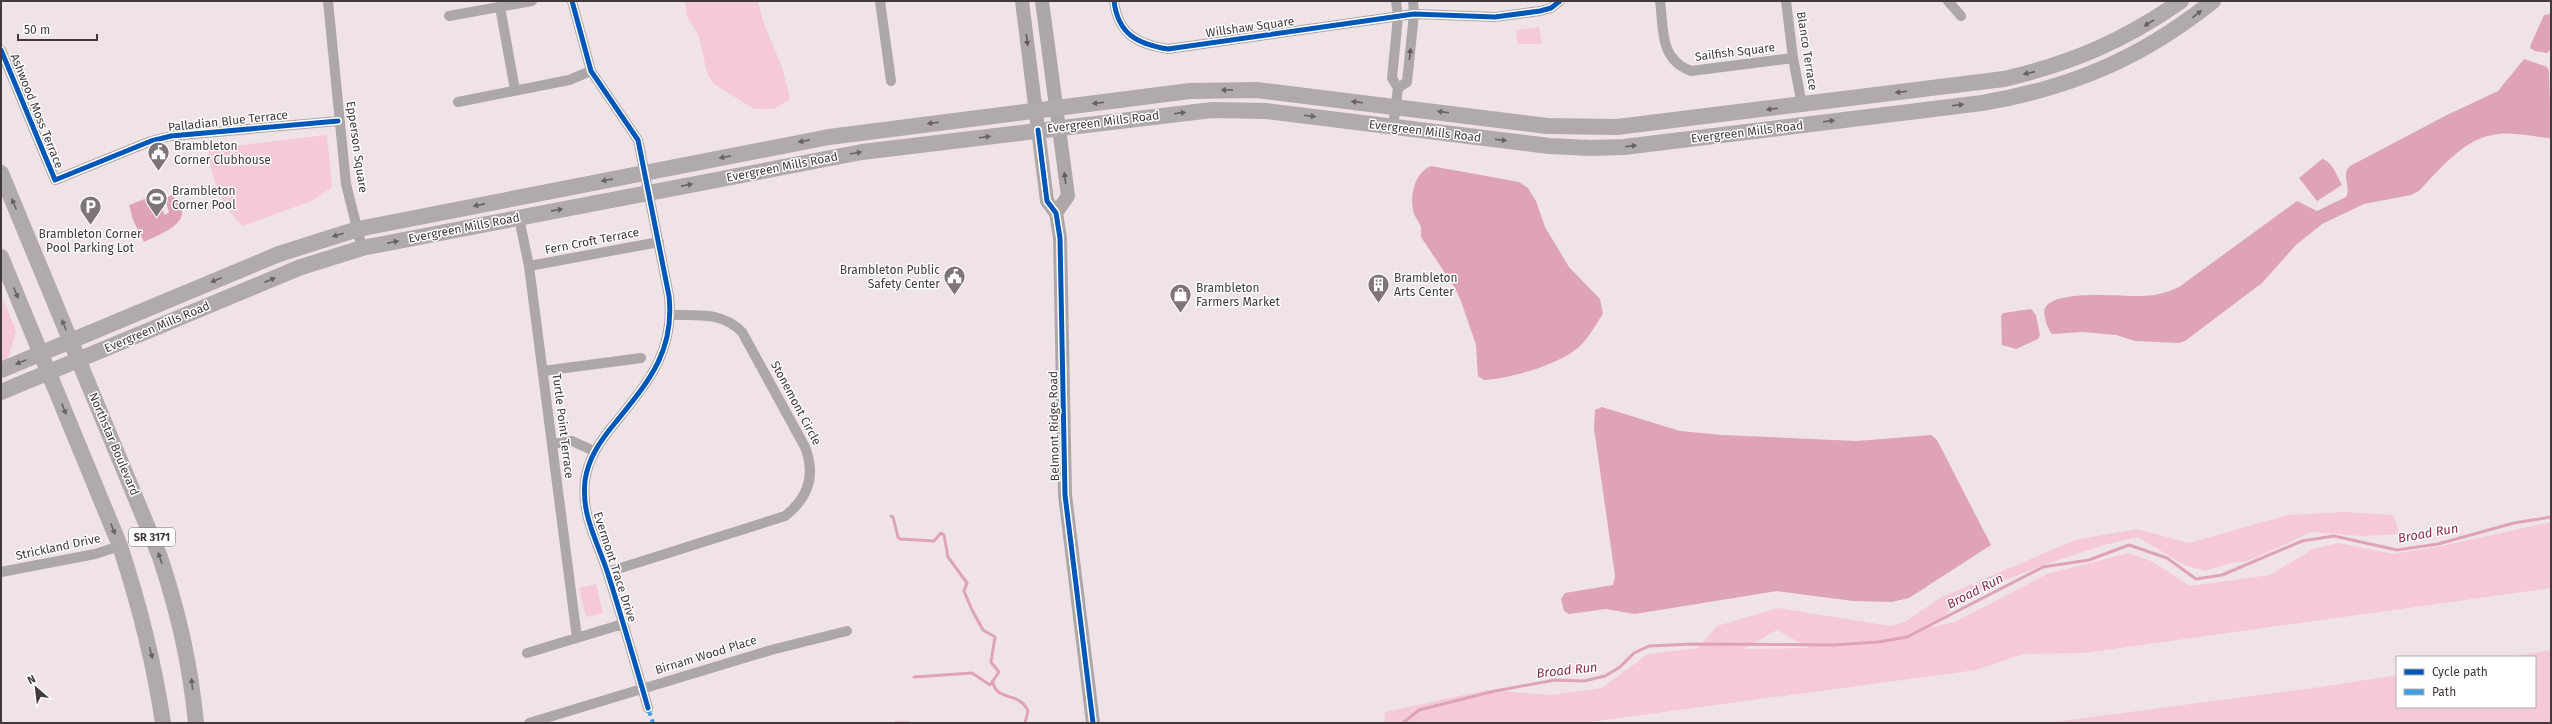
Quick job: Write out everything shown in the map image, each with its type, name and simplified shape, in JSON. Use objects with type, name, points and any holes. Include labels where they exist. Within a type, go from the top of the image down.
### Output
[{"type":"main road","name":"Evergreen Mills Road","points":[[1,370],[279,254],[358,229],[829,137],[1190,91],[1231,90],[1257,90],[1578,127],[1616,127],[2004,79],[2056,66],[2116,41],[2181,1]]},
{"type":"main road","name":"Evergreen Mills Road","points":[[1,392],[294,270],[362,248],[862,152],[1212,110],[1266,111],[1549,146],[1624,147],[1982,103],[2034,93],[2100,71],[2163,37],[2213,1]]},
{"type":"main road","name":"Northstar Boulevard","points":[[1,173],[149,528],[176,606],[188,655],[196,723]]},
{"type":"main road","name":"SR 3171","points":[[1,257],[120,546],[134,589],[152,658],[163,723]]},
{"type":"street","name":"Epperson Square","points":[[328,1],[338,121],[346,184],[362,248]]},
{"type":"street","points":[[449,16],[532,1]]},
{"type":"street","name":"Evermont Trace Drive","points":[[572,1],[591,71],[635,134],[645,173],[671,315],[665,347],[652,375],[594,451],[585,480],[585,509],[593,535],[608,572],[648,708]]},
{"type":"street","points":[[880,1],[891,82]]},
{"type":"street","name":"Belmont Ridge Road","points":[[1022,1],[1047,201],[1056,213],[1062,261],[1065,495],[1093,723]]},
{"type":"street","points":[[1042,1],[1055,108],[1068,196],[1056,213]]},
{"type":"street","name":"Willshaw Square","points":[[1114,1],[1121,25],[1133,38],[1147,46],[1168,49],[1414,14],[1495,17],[1540,12],[1551,8],[1560,1]]},
{"type":"street","points":[[1393,127],[1398,88],[1392,78],[1398,17],[1396,1]]},
{"type":"street","points":[[1398,88],[1407,82],[1414,14],[1413,1]]},
{"type":"street","name":"Sailfish Square","points":[[1660,1],[1666,48],[1671,59],[1681,67],[1691,71],[1793,58]]},
{"type":"street","name":"Blanco Terrace","points":[[1786,1],[1793,58],[1802,105]]},
{"type":"street","points":[[1948,1],[1961,16]]},
{"type":"street","points":[[500,7],[515,90]]},
{"type":"street","name":"Ashwood Moss Terrace","points":[[1,50],[55,180]]},
{"type":"street","points":[[458,102],[569,80],[591,71]]},
{"type":"street","name":"Palladian Blue Terrace","points":[[55,180],[151,141],[171,136],[338,121]]},
{"type":"street","name":"Turtle Point Terrace","points":[[519,218],[529,266],[577,638]]},
{"type":"street","name":"Fern Croft Terrace","points":[[529,266],[658,242]]},
{"type":"street","name":"Stonemont Circle","points":[[608,572],[785,516],[796,507],[809,487],[810,466],[805,447],[742,332],[727,320],[714,316],[671,315]]},
{"type":"street","points":[[543,372],[641,358]]},
{"type":"street","points":[[552,444],[572,441],[594,451]]},
{"type":"street","name":"Strickland Drive","points":[[1,572],[95,554],[120,546]]},
{"type":"street","points":[[527,653],[623,624]]},
{"type":"street","name":"Birnam Wood Place","points":[[529,723],[771,650],[847,631]]},
{"type":"shaded area","points":[[685,1],[758,1],[763,21],[782,67],[790,99],[774,109],[754,109],[714,84],[707,73],[699,36],[687,16]]},
{"type":"shaded area","points":[[2551,14],[2551,49],[2547,53],[2535,51],[2530,48],[2531,44],[2544,15]]},
{"type":"shaded area","points":[[1539,27],[1542,42],[1540,44],[1517,44],[1516,30]]},
{"type":"shaded area","points":[[2524,59],[2547,67],[2549,71],[2551,138],[2511,134],[2486,136],[2475,141],[2454,155],[2419,191],[2411,195],[2364,204],[2322,224],[2296,245],[2262,283],[2185,341],[2179,343],[2135,341],[2116,335],[2083,332],[2052,334],[2049,330],[2045,317],[2046,307],[2054,301],[2067,297],[2083,295],[2145,296],[2170,291],[2179,287],[2297,201],[2317,211],[2346,197],[2348,189],[2346,173],[2350,166],[2447,115],[2498,91]]},
{"type":"shaded area","points":[[327,135],[332,187],[314,200],[242,226],[228,209],[218,190],[212,171],[208,149]]},
{"type":"shaded area","points":[[2322,159],[2329,163],[2342,185],[2317,201],[2299,178]]},
{"type":"shaded area","points":[[1431,166],[1519,182],[1528,188],[1536,201],[1545,227],[1569,267],[1600,299],[1603,314],[1589,336],[1579,347],[1560,359],[1534,370],[1495,379],[1484,380],[1478,376],[1476,345],[1461,301],[1455,288],[1421,237],[1421,226],[1414,214],[1412,201],[1414,187],[1420,174]]},
{"type":"shaded area","name":"Brambleton Corner Pool","points":[[158,191],[162,194],[159,203],[165,215],[169,212],[165,199],[171,195],[179,204],[182,212],[181,218],[169,230],[144,242],[133,220],[129,205],[155,195]]},
{"type":"shaded area","points":[[1,294],[16,331],[8,359],[1,362]]},
{"type":"shaded area","points":[[2031,309],[2036,315],[2040,335],[2038,339],[2016,349],[2002,345],[2001,316],[2003,313]]},
{"type":"shaded area","points":[[1602,407],[1680,431],[1722,435],[1857,441],[1931,435],[1937,440],[1991,545],[1909,598],[1892,602],[1853,601],[1777,591],[1635,614],[1606,609],[1569,614],[1564,611],[1561,599],[1565,593],[1613,585],[1615,576],[1594,428],[1595,410]]},
{"type":"shaded area","points":[[2344,512],[2393,515],[2400,534],[2361,536],[2312,532],[2248,561],[2231,563],[2205,571],[2184,565],[2138,537],[2104,545],[2050,563],[1974,592],[1928,628],[1955,622],[2047,574],[2129,553],[2151,561],[2190,586],[2270,575],[2313,549],[2338,543],[2393,554],[2442,546],[2551,522],[2551,588],[2084,653],[2023,654],[1976,670],[1582,723],[1384,723],[1385,712],[1487,690],[1551,695],[1602,688],[1648,654],[1698,648],[1717,626],[1778,608],[1891,626],[1905,622],[1940,598],[2075,540],[2137,529],[2189,543],[2288,515]],"holes":[[[1777,630],[1809,648],[1745,649]]]},
{"type":"shaded area","points":[[596,584],[603,613],[586,617],[579,588]]},
{"type":"shaded area","points":[[2551,650],[2551,723],[2046,723],[2321,687],[2396,675],[2396,708],[2536,708],[2536,656],[2512,656]]},
{"type":"waterway","points":[[891,516],[893,517],[898,537],[900,539],[934,541],[941,533],[944,535],[948,557],[967,583],[964,591],[972,610],[983,630],[995,637],[991,662],[999,672],[990,685],[972,673],[914,677]]},
{"type":"waterway","name":"Broad Run","points":[[1403,723],[1419,710],[1495,691],[1555,680],[1584,681],[1605,676],[1620,667],[1634,653],[1649,646],[1694,644],[1833,645],[1878,642],[1907,637],[2043,567],[2089,560],[2129,545],[2167,558],[2196,579],[2222,575],[2302,541],[2334,536],[2397,550],[2438,544],[2514,523],[2551,517]]},
{"type":"waterway","points":[[993,683],[999,693],[1014,698],[1024,705],[1028,711],[1025,723]]},
{"type":"waterway","points":[[895,723],[908,723]]},
{"type":"marked path","points":[[648,708],[653,723]]},
{"type":"cycle path","points":[[572,1],[591,71],[638,140],[669,296],[670,316],[668,334],[657,365],[638,394],[600,443],[592,457],[585,481],[584,494],[591,529],[608,574],[648,708]]},
{"type":"cycle path","points":[[1114,1],[1120,22],[1131,36],[1147,44],[1168,49],[1414,14],[1495,17],[1540,11],[1551,8],[1560,1]]},
{"type":"cycle path","points":[[1,50],[55,180],[151,141],[171,136],[338,121]]},
{"type":"cycle path","points":[[1038,130],[1047,201],[1056,213],[1060,238],[1065,495],[1093,723]]},
{"type":"place","name":"Brambleton Corner Clubhouse","points":[[159,172]]},
{"type":"place","name":"Brambleton Corner Pool","points":[[157,218]]},
{"type":"place","name":"Brambleton Corner Pool Parking Lot","points":[[90,226]]},
{"type":"place","name":"Brambleton Public Safety Center","points":[[955,296]]},
{"type":"place","name":"Brambleton Arts Center","points":[[1379,304]]},
{"type":"place","name":"Brambleton Farmers Market","points":[[1180,314]]}]
